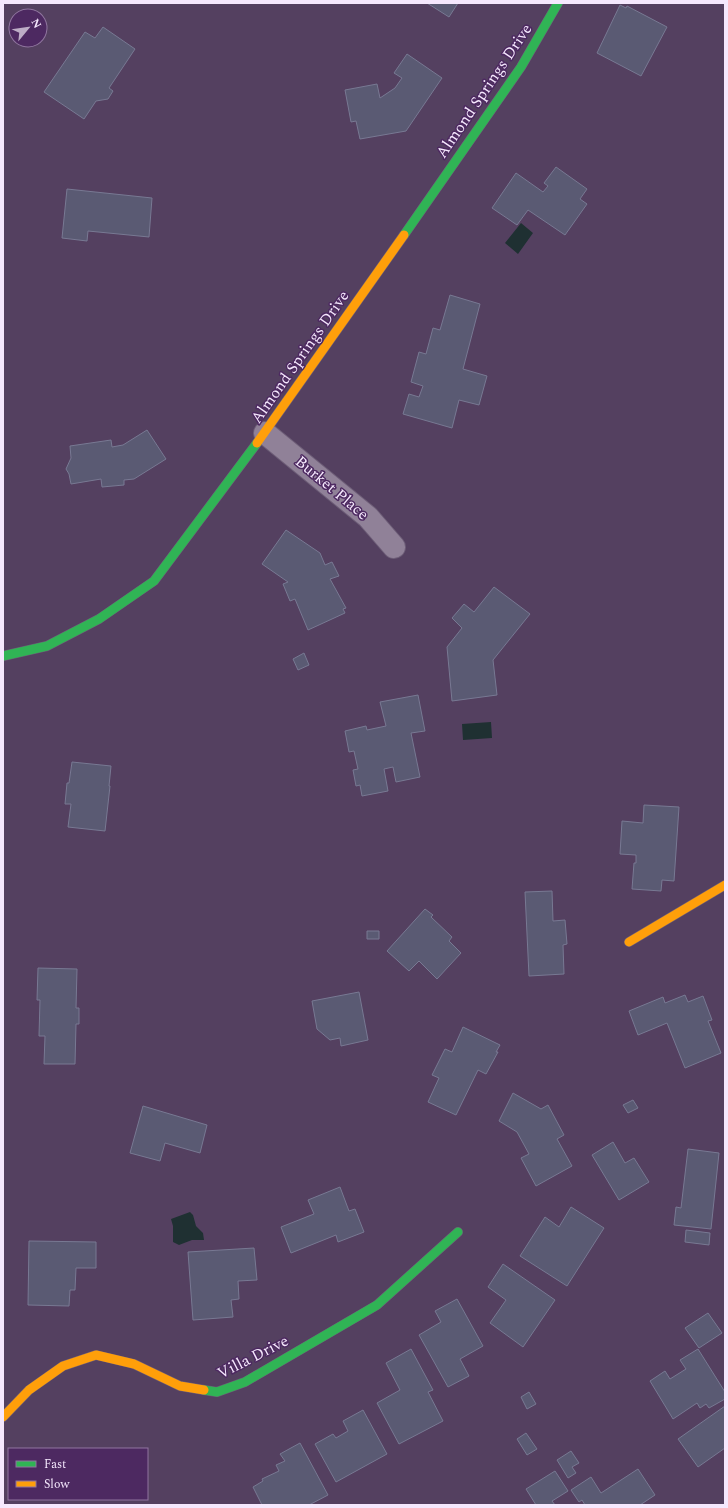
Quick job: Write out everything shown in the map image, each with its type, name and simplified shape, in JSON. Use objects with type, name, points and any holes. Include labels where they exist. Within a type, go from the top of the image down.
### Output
[{"type":"street","name":"Almond Springs Drive","points":[[3,656],[47,646],[99,619],[154,581],[265,433],[521,67],[558,3]]},
{"type":"street","name":"Burket Place","points":[[265,433],[368,517],[394,547]]},
{"type":"street","points":[[629,942],[725,885]]},
{"type":"street","name":"Villa Drive","points":[[3,1417],[29,1390],[63,1366],[96,1355],[134,1364],[180,1386],[218,1392],[245,1382],[377,1305],[458,1232]]},
{"type":"shaded area","points":[[521,223],[533,233],[518,254],[505,243]]},
{"type":"shaded area","points":[[491,722],[492,738],[463,740],[462,724]]},
{"type":"shaded area","points":[[190,1212],[193,1215],[196,1226],[203,1233],[204,1240],[192,1240],[179,1245],[173,1242],[173,1226],[171,1219]]},
{"type":"building","points":[[427,3],[458,3],[449,17]]},
{"type":"building","points":[[620,5],[626,8],[627,6],[667,27],[641,76],[597,53]]},
{"type":"building","points":[[103,27],[135,49],[109,88],[113,91],[108,99],[96,101],[84,119],[44,92],[85,32],[95,38]]},
{"type":"building","points":[[407,54],[442,78],[406,131],[360,139],[356,121],[351,122],[345,90],[377,84],[380,98],[395,88],[402,78],[394,73]]},
{"type":"building","points":[[556,167],[587,189],[580,199],[587,204],[565,235],[528,210],[517,225],[492,208],[516,173],[543,192],[548,186],[544,183]]},
{"type":"building","points":[[67,189],[152,198],[149,237],[88,231],[87,241],[62,238]]},
{"type":"building","points":[[450,295],[480,304],[463,369],[487,376],[479,405],[459,400],[452,428],[403,414],[409,394],[419,397],[423,386],[411,382],[419,352],[426,354],[433,328],[440,330]]},
{"type":"building","points":[[147,430],[166,459],[134,479],[124,480],[124,485],[102,487],[101,479],[71,484],[69,474],[66,469],[71,458],[70,446],[111,440],[112,447],[123,445]]},
{"type":"building","points":[[286,530],[320,553],[325,565],[332,562],[339,576],[330,579],[346,608],[343,609],[345,613],[308,630],[295,599],[290,601],[283,584],[288,582],[262,564]]},
{"type":"building","points":[[494,587],[530,614],[493,660],[497,695],[452,701],[447,647],[462,628],[452,618],[464,604],[474,612]]},
{"type":"building","points":[[304,653],[309,665],[298,670],[293,659]]},
{"type":"building","points":[[418,695],[425,731],[411,733],[420,777],[396,782],[393,767],[384,769],[388,791],[362,796],[360,785],[356,786],[353,770],[358,769],[354,751],[349,752],[345,731],[366,726],[367,730],[386,726],[380,702]]},
{"type":"building","points":[[72,762],[111,766],[105,831],[68,827],[71,804],[65,804],[67,783],[69,783]]},
{"type":"building","points":[[644,805],[679,807],[674,881],[662,880],[661,891],[632,889],[636,855],[620,854],[622,821],[643,823]]},
{"type":"building","points":[[552,891],[553,921],[565,920],[567,944],[563,945],[564,974],[529,976],[525,892]]},
{"type":"building","points":[[425,909],[433,915],[431,917],[452,937],[449,941],[461,953],[437,979],[419,961],[409,971],[387,951]]},
{"type":"building","points":[[367,931],[379,931],[379,939],[367,939]]},
{"type":"building","points":[[38,968],[77,969],[76,1008],[79,1008],[79,1024],[76,1024],[75,1064],[44,1064],[45,1036],[39,1036],[40,1000],[37,1000]]},
{"type":"building","points":[[359,992],[368,1040],[341,1046],[340,1038],[330,1040],[317,1029],[312,1001]]},
{"type":"building","points":[[685,995],[688,1002],[703,996],[712,1020],[708,1021],[721,1053],[685,1068],[667,1023],[638,1035],[629,1011],[663,997],[665,1003]]},
{"type":"building","points":[[463,1027],[500,1045],[496,1052],[498,1052],[486,1074],[478,1070],[456,1115],[428,1102],[439,1078],[432,1075],[445,1049],[452,1052]]},
{"type":"building","points":[[513,1093],[541,1109],[548,1105],[564,1135],[557,1139],[572,1166],[536,1186],[521,1158],[529,1154],[517,1132],[499,1121]]},
{"type":"building","points":[[633,1100],[638,1108],[628,1113],[623,1105]]},
{"type":"building","points":[[143,1106],[207,1125],[200,1153],[165,1143],[160,1161],[130,1153]]},
{"type":"building","points":[[613,1142],[625,1163],[634,1158],[649,1182],[619,1200],[592,1155]]},
{"type":"building","points":[[688,1149],[719,1153],[711,1229],[674,1225],[676,1207],[681,1208]]},
{"type":"building","points":[[340,1187],[349,1211],[355,1209],[364,1232],[338,1242],[336,1235],[291,1253],[281,1227],[314,1214],[308,1200]]},
{"type":"building","points":[[571,1207],[604,1228],[567,1286],[520,1256],[545,1217],[559,1227]]},
{"type":"building","points":[[686,1230],[710,1233],[709,1245],[685,1242]]},
{"type":"building","points":[[29,1241],[96,1242],[96,1268],[76,1268],[75,1290],[70,1290],[69,1306],[28,1305]]},
{"type":"building","points":[[254,1248],[257,1280],[238,1281],[239,1299],[231,1300],[233,1317],[193,1320],[188,1252]]},
{"type":"building","points":[[503,1264],[555,1300],[523,1347],[490,1323],[506,1300],[488,1287]]},
{"type":"building","points":[[457,1299],[483,1346],[460,1359],[469,1376],[448,1387],[419,1335],[441,1322],[435,1311]]},
{"type":"building","points":[[708,1313],[722,1333],[699,1348],[685,1328]]},
{"type":"building","points":[[411,1349],[433,1390],[428,1392],[443,1421],[399,1444],[377,1403],[400,1390],[386,1363]]},
{"type":"building","points":[[698,1349],[725,1392],[725,1399],[709,1408],[706,1404],[700,1408],[697,1403],[673,1419],[650,1381],[665,1371],[670,1379],[686,1369],[680,1360]]},
{"type":"building","points":[[529,1392],[536,1404],[527,1409],[521,1397]]},
{"type":"building","points":[[725,1406],[725,1448],[698,1467],[678,1439]]},
{"type":"building","points":[[363,1410],[387,1454],[336,1482],[315,1444],[333,1434],[336,1438],[348,1431],[343,1421]]},
{"type":"building","points":[[526,1433],[537,1449],[527,1455],[517,1439]]},
{"type":"building","points":[[300,1443],[328,1495],[309,1505],[262,1505],[253,1487],[263,1481],[262,1479],[279,1471],[276,1465],[285,1461],[280,1454]]},
{"type":"building","points":[[571,1451],[579,1463],[572,1467],[576,1473],[568,1478],[557,1460]]},
{"type":"building","points":[[638,1469],[655,1495],[640,1505],[585,1505],[582,1500],[579,1502],[571,1490],[591,1477],[601,1493]]},
{"type":"building","points":[[555,1471],[568,1491],[552,1501],[555,1505],[536,1505],[526,1489]]},
{"type":"traffic: fast","points":[[404,235],[521,67],[558,3]]},
{"type":"traffic: fast","points":[[3,656],[47,646],[99,619],[154,581],[257,443]]},
{"type":"traffic: fast","points":[[204,1390],[217,1392],[245,1382],[377,1305],[458,1232]]},
{"type":"traffic: slow","points":[[257,443],[404,235]]},
{"type":"traffic: slow","points":[[629,942],[725,885]]},
{"type":"traffic: slow","points":[[3,1417],[29,1390],[63,1366],[96,1355],[134,1364],[180,1386],[204,1390]]}]
